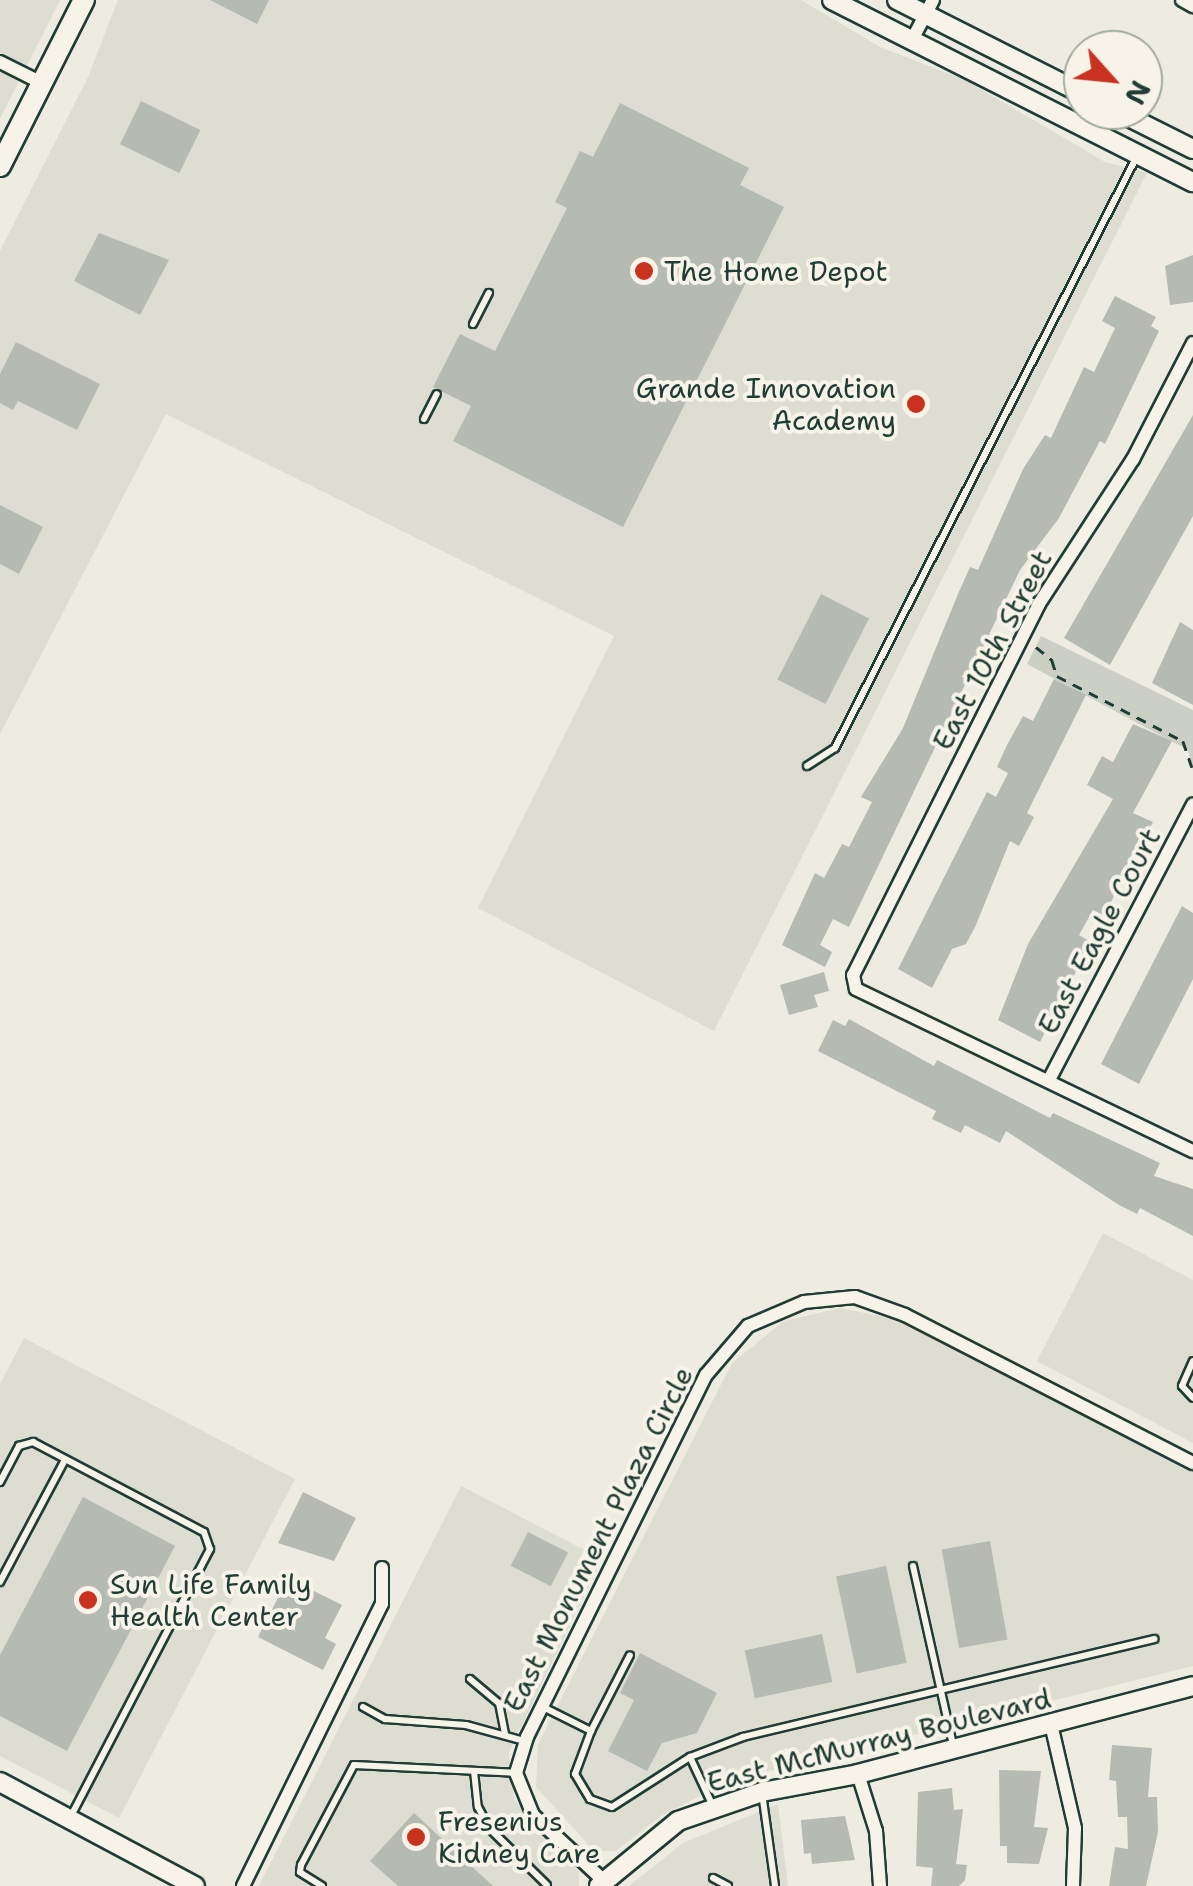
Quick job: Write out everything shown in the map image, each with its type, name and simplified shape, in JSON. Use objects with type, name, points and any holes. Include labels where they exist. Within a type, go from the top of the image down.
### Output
[{"type":"main road","points":[[0,166],[84,0]]},
{"type":"street","points":[[832,0],[1193,182]]},
{"type":"street","points":[[898,0],[929,7],[1063,83]]},
{"type":"street","points":[[1182,0],[1193,6]]},
{"type":"street","points":[[912,40],[929,7]]},
{"type":"street","points":[[0,62],[42,83]]},
{"type":"street","points":[[1155,130],[1193,149]]},
{"type":"street","name":"East 10th Street","points":[[1048,1080],[856,989],[852,975],[1039,604],[1133,460],[1193,343]]},
{"type":"street","name":"East Eagle Court","points":[[1048,1080],[1193,804]]},
{"type":"street","points":[[1048,1080],[1193,1151]]},
{"type":"street","name":"East Monument Plaza Circle","points":[[516,1773],[542,1707],[706,1375],[748,1326],[804,1302],[855,1297],[905,1316],[1193,1463]]},
{"type":"street","points":[[243,1886],[382,1604],[382,1568]]},
{"type":"street","name":"East McMurray Boulevard","points":[[601,1883],[678,1821],[762,1792],[858,1774],[1193,1686]]},
{"type":"street","points":[[1051,1724],[1075,1828],[1073,1886]]},
{"type":"street","points":[[516,1773],[533,1815],[601,1883]]},
{"type":"street","points":[[858,1774],[876,1831],[880,1886]]},
{"type":"street","points":[[0,1782],[195,1886]]},
{"type":"lane","points":[[808,766],[834,748],[1138,154]]},
{"type":"lane","points":[[473,324],[489,292]]},
{"type":"lane","points":[[424,419],[436,394]]},
{"type":"lane","points":[[1193,1361],[1182,1386],[1193,1398]]},
{"type":"lane","points":[[0,1482],[19,1446],[32,1442],[204,1532],[210,1549],[70,1819]]},
{"type":"lane","points":[[0,1582],[65,1459]]},
{"type":"lane","points":[[912,1566],[954,1750]]},
{"type":"lane","points":[[630,1654],[591,1731],[575,1774],[600,1804],[612,1807],[690,1758],[742,1738],[1154,1639]]},
{"type":"lane","points":[[470,1678],[499,1703],[505,1734]]},
{"type":"lane","points":[[363,1706],[395,1721],[505,1734],[526,1741]]},
{"type":"lane","points":[[542,1707],[591,1731]]},
{"type":"lane","points":[[690,1758],[714,1809]]},
{"type":"lane","points":[[322,1886],[300,1872],[301,1865],[354,1765],[516,1773]]},
{"type":"lane","points":[[474,1771],[478,1806],[489,1828],[547,1885]]},
{"type":"lane","points":[[762,1792],[774,1886]]},
{"type":"lane","points":[[713,1878],[728,1886]]},
{"type":"path","points":[[1038,648],[1058,676],[1183,741],[1192,767]]},
{"type":"shaded area","points":[[0,0],[60,0],[0,119]]},
{"type":"shaded area","points":[[118,0],[801,0],[880,47],[965,80],[1105,162],[1147,173],[714,1031],[478,908],[614,636],[166,414],[0,734],[0,251],[88,77]]},
{"type":"shaded area","points":[[1041,636],[1193,710],[1193,769],[1188,750],[1027,664]]},
{"type":"shaded area","points":[[1103,1233],[1193,1280],[1193,1443],[1037,1361]]},
{"type":"shaded area","points":[[840,1308],[899,1320],[1193,1472],[1193,1666],[729,1781],[661,1816],[616,1851],[594,1851],[536,1787],[538,1744],[732,1363],[784,1321]]},
{"type":"shaded area","points":[[24,1338],[295,1479],[119,1818],[0,1756],[0,1384]]},
{"type":"shaded area","points":[[461,1486],[602,1559],[509,1752],[514,1799],[579,1872],[579,1886],[259,1886]]},
{"type":"shaded area","points":[[778,1804],[788,1886],[629,1886],[683,1843]]},
{"type":"building","points":[[210,0],[269,0],[257,24]]},
{"type":"building","points":[[141,101],[200,130],[179,173],[120,144]]},
{"type":"building","name":"The Home Depot","points":[[620,103],[749,168],[740,185],[784,207],[623,527],[453,441],[471,406],[433,387],[460,334],[495,351],[567,208],[555,202],[580,151],[593,157]]},
{"type":"building","points":[[99,233],[169,260],[140,315],[74,281]]},
{"type":"building","points":[[1193,255],[1193,302],[1170,305],[1165,266]]},
{"type":"building","points":[[1115,296],[1156,317],[1151,326],[1159,331],[1105,444],[1100,441],[1059,518],[1020,570],[849,927],[833,919],[820,945],[832,952],[825,967],[782,945],[815,873],[824,878],[842,844],[849,847],[872,802],[861,797],[903,728],[970,567],[978,570],[1023,469],[1045,435],[1051,438],[1084,367],[1094,372],[1115,328],[1102,321]]},
{"type":"building","points":[[16,342],[100,384],[77,430],[18,401],[13,410],[0,403],[0,374]]},
{"type":"building","points":[[1193,415],[1193,516],[1110,665],[1064,638]]},
{"type":"building","points":[[0,505],[43,527],[19,574],[0,564]]},
{"type":"building","points":[[821,594],[869,619],[826,704],[777,680]]},
{"type":"building","points":[[1180,622],[1193,630],[1193,705],[1152,683]]},
{"type":"building","points":[[1054,679],[1086,695],[1027,813],[1034,817],[1019,846],[1010,841],[966,944],[952,949],[932,988],[898,969],[987,792],[996,797],[1008,773],[997,767],[1007,745],[1023,716],[1033,721]]},
{"type":"building","points":[[1133,724],[1172,741],[1133,813],[1153,822],[1146,836],[1141,834],[1105,916],[1093,910],[1079,935],[1091,942],[1040,1042],[998,1020],[1028,944],[1113,799],[1087,785],[1102,756],[1113,762]]},
{"type":"building","points":[[1182,906],[1193,913],[1193,979],[1139,1084],[1101,1064]]},
{"type":"building","points":[[824,972],[829,991],[814,995],[818,1007],[789,1015],[780,985]]},
{"type":"building","points":[[849,1019],[934,1066],[937,1060],[1050,1118],[1053,1113],[1160,1163],[1154,1176],[1193,1189],[1193,1236],[1140,1208],[1137,1214],[1119,1205],[1006,1131],[1000,1143],[965,1125],[961,1133],[932,1119],[936,1111],[818,1051],[833,1020],[845,1026]]},
{"type":"building","points":[[303,1492],[356,1518],[334,1561],[278,1543]]},
{"type":"building","name":"Sun Life Family Health Center","points":[[83,1497],[175,1546],[67,1751],[0,1716],[0,1655]]},
{"type":"building","points":[[528,1532],[568,1552],[551,1586],[511,1566]]},
{"type":"building","points":[[990,1541],[1007,1639],[959,1648],[942,1550]]},
{"type":"building","points":[[886,1566],[907,1663],[857,1673],[836,1577]]},
{"type":"building","points":[[288,1578],[342,1605],[325,1638],[336,1644],[323,1670],[258,1637]]},
{"type":"building","points":[[822,1634],[832,1682],[755,1698],[745,1650]]},
{"type":"building","points":[[640,1653],[717,1693],[697,1733],[662,1743],[647,1771],[608,1751],[634,1700],[620,1693]]},
{"type":"building","points":[[1112,1745],[1152,1748],[1148,1797],[1157,1797],[1158,1832],[1146,1886],[1109,1886],[1115,1847],[1128,1849],[1127,1817],[1118,1817],[1116,1781],[1109,1780]]},
{"type":"building","points":[[999,1770],[1041,1771],[1034,1827],[1048,1828],[1039,1864],[1007,1863],[1007,1846],[1000,1846]]},
{"type":"building","points":[[952,1788],[954,1810],[963,1809],[956,1864],[967,1865],[965,1880],[959,1886],[931,1886],[933,1868],[916,1866],[918,1792]]},
{"type":"building","name":"Fresenius Kidney Care","points":[[414,1813],[493,1886],[398,1886],[370,1861]]},
{"type":"building","points":[[845,1816],[855,1860],[812,1864],[811,1853],[804,1854],[801,1820]]},
{"type":"place","name":"The Home Depot","points":[[644,271]]},
{"type":"place","name":"Grande Innovation Academy","points":[[916,404]]},
{"type":"place","name":"Sun Life Family Health Center","points":[[88,1600]]},
{"type":"place","name":"Fresenius Kidney Care","points":[[416,1837]]}]
